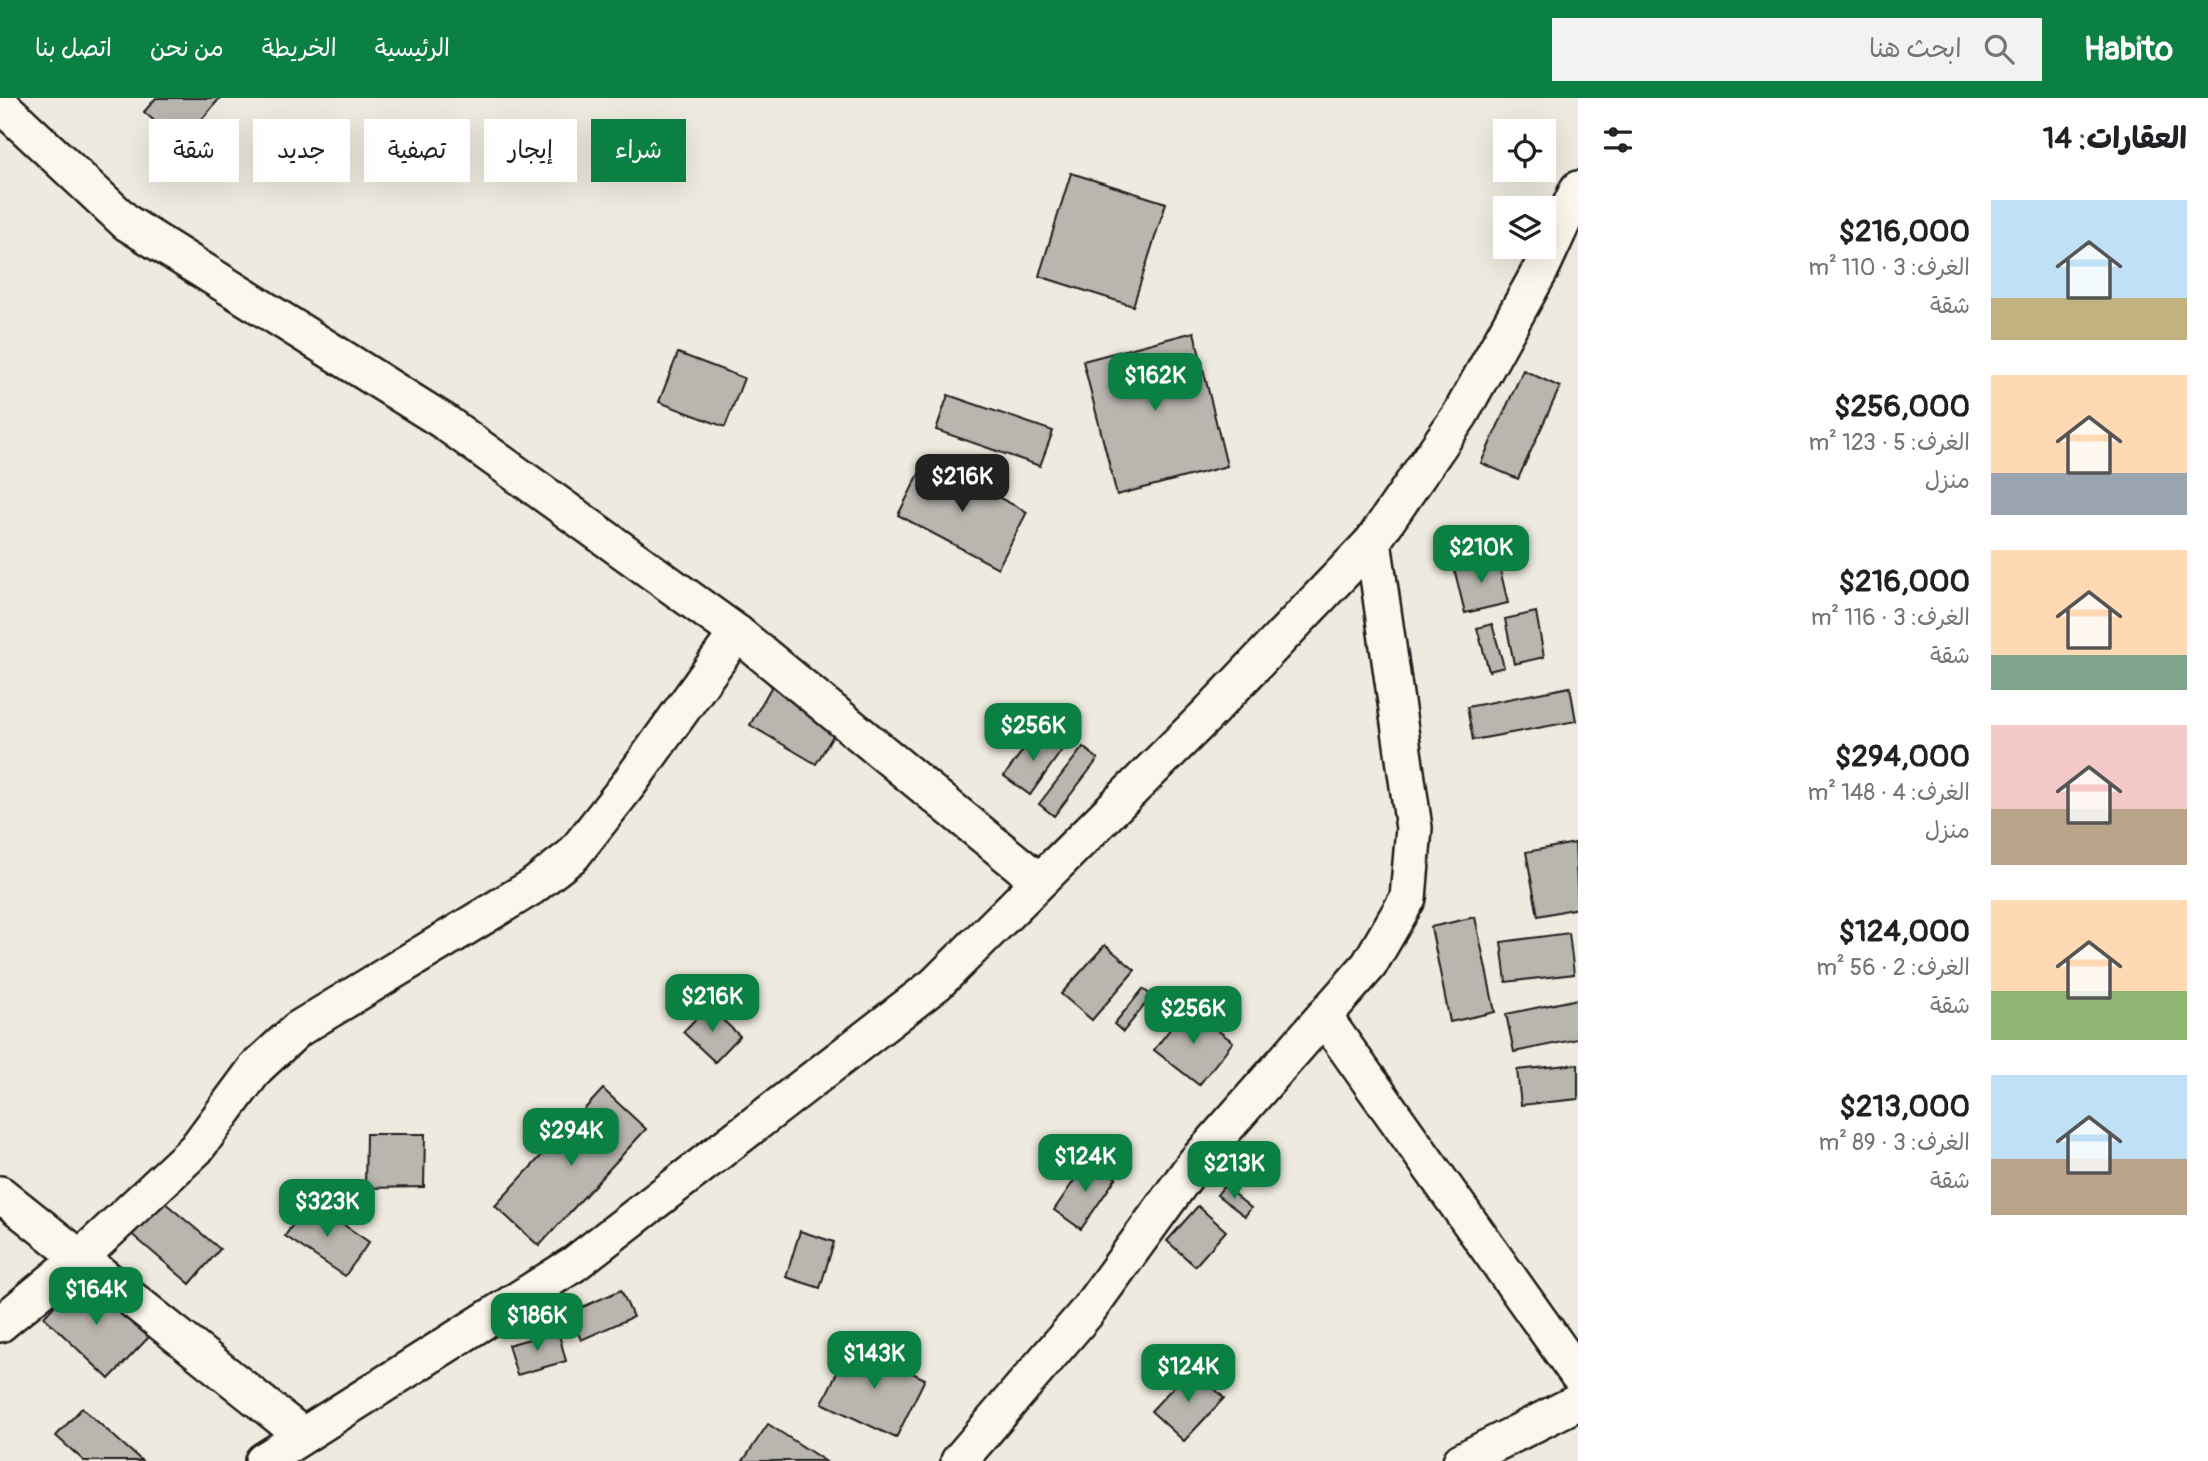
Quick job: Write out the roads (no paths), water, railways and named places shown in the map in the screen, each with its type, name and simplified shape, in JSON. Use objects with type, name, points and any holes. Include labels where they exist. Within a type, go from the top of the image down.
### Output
[{"type":"street","points":[[0,104],[127,223],[443,421],[737,633],[1039,881]]},
{"type":"street","points":[[264,1461],[301,1434],[574,1264],[936,984],[1206,716],[1373,541],[1460,415],[1541,269],[1578,189]]},
{"type":"street","points":[[959,1461],[1086,1313],[1195,1163],[1369,965],[1408,898],[1414,828],[1373,541]]},
{"type":"street","points":[[0,1324],[81,1257],[196,1149],[256,1068],[298,1029],[532,887],[573,855],[628,785],[737,633]]},
{"type":"street","points":[[1324,1017],[1578,1375]]},
{"type":"street","points":[[0,1194],[301,1434]]},
{"type":"street","points":[[1461,1461],[1578,1402]]}]
